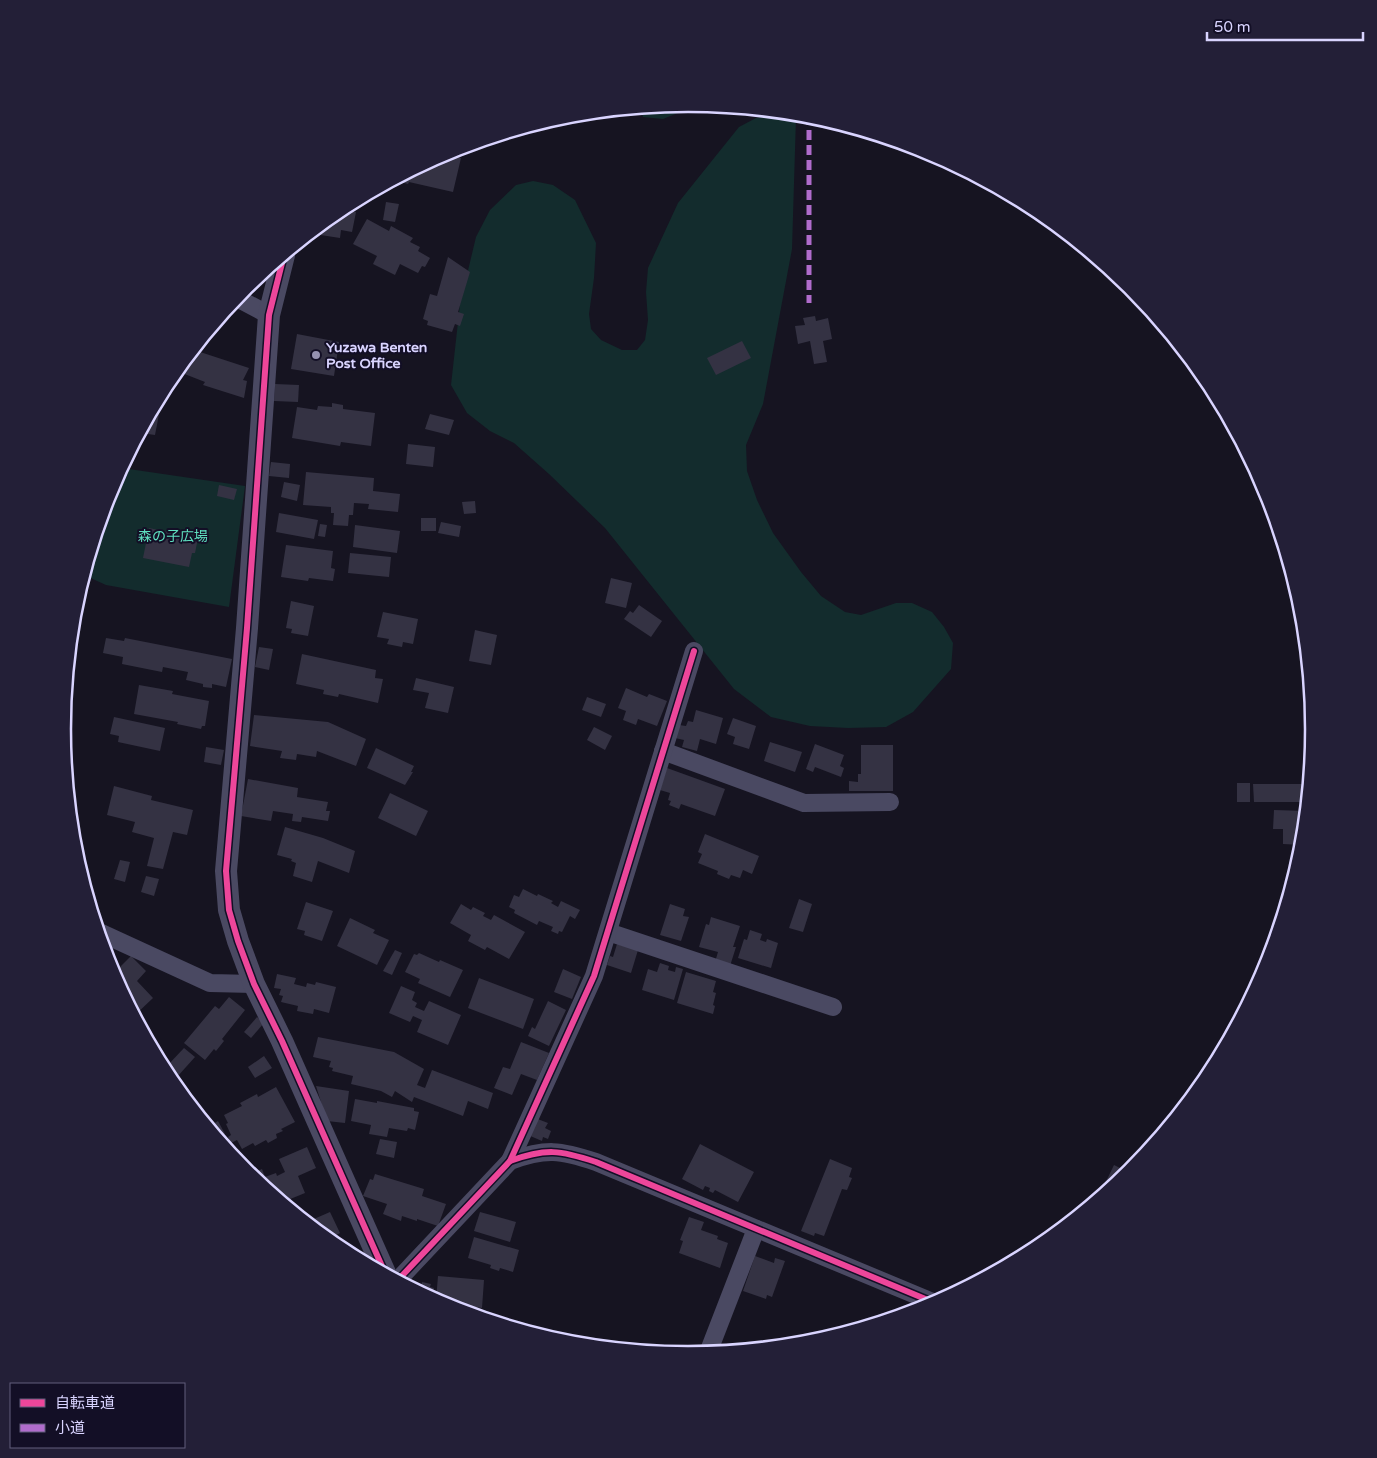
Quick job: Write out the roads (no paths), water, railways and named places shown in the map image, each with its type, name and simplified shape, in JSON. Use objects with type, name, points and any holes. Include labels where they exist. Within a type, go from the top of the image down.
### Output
[{"type":"street","points":[[281,266],[269,315],[247,628],[226,871],[229,910],[254,984],[282,1041],[381,1265]]},
{"type":"street","points":[[244,302],[269,315]]},
{"type":"street","points":[[402,1276],[510,1161],[594,976],[694,651]]},
{"type":"street","points":[[664,751],[804,803],[890,802]]},
{"type":"street","points":[[608,932],[833,1007]]},
{"type":"street","points":[[107,936],[210,983],[254,984]]},
{"type":"street","points":[[510,1161],[530,1154],[570,1153],[596,1162],[924,1299]]},
{"type":"street","points":[[711,1345],[756,1229]]},
{"type":"place","name":"Yuzawa Benten Post Office","points":[[316,355]]},
{"type":"park label","name":"森の子広場","points":[[173,536]]}]
